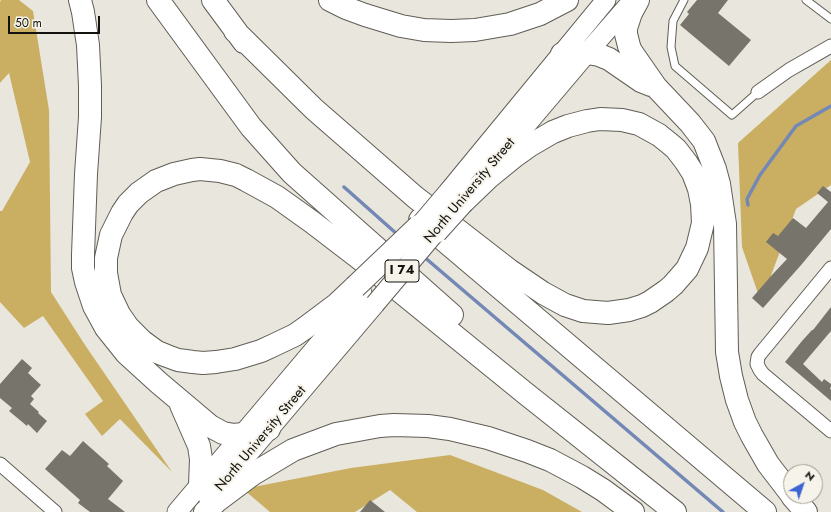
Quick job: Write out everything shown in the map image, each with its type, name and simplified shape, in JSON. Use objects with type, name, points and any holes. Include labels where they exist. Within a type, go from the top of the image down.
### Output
[{"type":"highway","points":[[80,0],[88,45],[90,86],[90,117],[82,248],[83,268],[86,282],[98,314],[111,335],[134,361],[204,422],[219,432],[234,435],[269,429]]},
{"type":"highway","name":"I 74","points":[[158,0],[251,127],[292,173],[475,336],[679,512]]},
{"type":"highway","points":[[213,0],[265,68],[312,120],[386,191],[765,512]]},
{"type":"highway","points":[[330,0],[365,15],[401,26],[424,30],[451,31],[475,30],[510,24],[540,14],[567,0]]},
{"type":"highway","points":[[638,0],[626,28],[627,40],[631,51],[656,87],[690,123],[704,141],[715,169],[721,191],[726,224],[727,337],[728,358],[732,384],[742,415],[752,436],[768,464],[783,483]]},
{"type":"highway","points":[[236,31],[314,109],[415,197],[504,267],[543,293],[565,305],[588,312],[608,313],[629,310],[642,306],[673,285],[687,269],[697,248],[703,223],[702,204],[696,181],[689,165],[676,149],[648,128],[631,122],[600,119],[578,123],[561,129],[544,137],[520,152],[458,198],[427,229],[364,295],[336,304],[295,335],[261,351],[235,359],[216,362],[193,362],[178,360],[157,352],[142,341],[128,327],[119,314],[110,295],[106,273],[106,258],[111,235],[119,217],[128,204],[139,193],[156,181],[174,174],[200,169],[220,171],[236,175],[276,197],[343,245],[525,393],[675,512]]},
{"type":"highway","points":[[562,54],[587,53],[604,56],[641,81],[656,87]]},
{"type":"highway","points":[[179,400],[199,446],[201,459],[200,485]]},
{"type":"highway","points":[[205,512],[253,474],[293,450],[336,434],[394,425],[450,428],[514,446],[550,460],[582,477],[634,512]]},
{"type":"highway","points":[[799,504],[806,512]]},
{"type":"main road","name":"North University Street","points":[[458,198],[562,54],[606,0]]},
{"type":"main road","name":"North University Street","points":[[458,198],[634,0]]},
{"type":"main road","name":"North University Street","points":[[199,512],[269,429],[364,295]]},
{"type":"main road","name":"North University Street","points":[[177,512],[364,295]]},
{"type":"street","points":[[758,92],[789,70],[831,46]]},
{"type":"street","points":[[831,268],[760,354],[757,364],[763,374],[831,431]]},
{"type":"street","points":[[0,464],[55,512]]},
{"type":"lane","points":[[684,0],[673,21],[671,47],[674,66],[732,115],[758,92]]},
{"type":"lane","points":[[806,0],[831,19]]},
{"type":"shaded area","points":[[1,0],[19,0],[33,11],[49,110],[51,292],[85,345],[172,472],[120,419],[102,436],[85,414],[103,401],[43,316],[24,328],[0,302],[0,211],[2,211],[30,162],[9,73],[0,83]]},
{"type":"shaded area","points":[[831,60],[831,185],[796,209],[761,302],[742,247],[738,143]]},
{"type":"shaded area","points":[[450,455],[543,490],[582,512],[417,512],[390,490],[355,512],[270,512],[243,489],[351,468]]},
{"type":"building","points":[[697,0],[728,0],[718,13],[751,40],[729,66],[680,25],[689,14],[687,12]]},
{"type":"building","points":[[823,186],[831,192],[831,229],[763,308],[752,298],[787,259],[766,242],[773,233],[778,236],[793,218],[806,228],[828,202],[817,193]]},
{"type":"building","points":[[831,307],[831,331],[803,364],[822,382],[824,379],[831,384],[831,401],[785,362]]},
{"type":"building","points":[[22,359],[32,368],[28,373],[41,385],[31,396],[34,399],[30,404],[47,421],[37,433],[28,424],[27,426],[9,411],[12,408],[0,398],[0,384]]},
{"type":"building","points":[[83,441],[109,464],[107,466],[123,481],[108,499],[125,512],[90,512],[78,503],[80,500],[45,469],[62,450],[70,456]]},
{"type":"building","points":[[370,500],[385,512],[360,512]]},
{"type":"waterway","points":[[748,205],[747,199],[760,175],[796,126],[831,106]]},
{"type":"waterway","points":[[344,187],[398,235]]},
{"type":"waterway","points":[[423,256],[723,512]]}]
